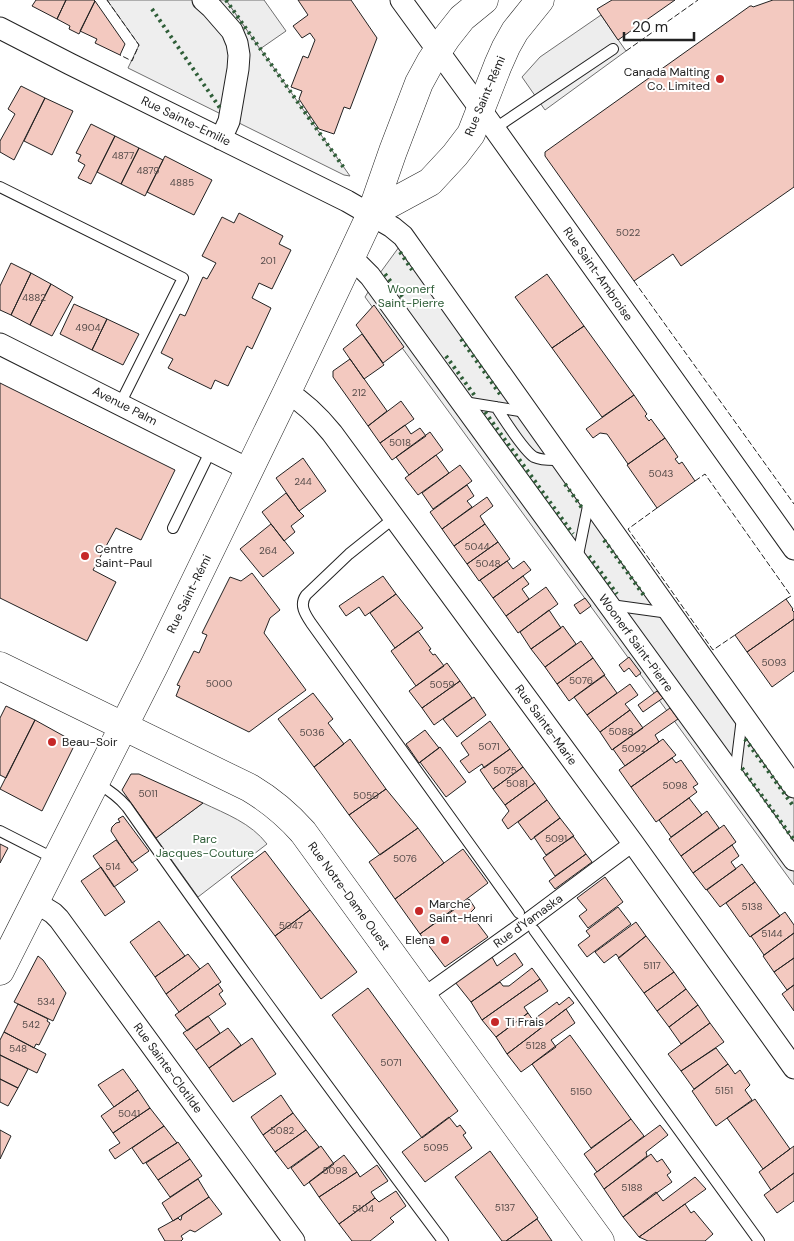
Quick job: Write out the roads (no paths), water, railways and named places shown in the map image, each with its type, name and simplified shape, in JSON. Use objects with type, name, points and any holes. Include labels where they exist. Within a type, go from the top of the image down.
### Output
[{"type":"main road","name":"Rue Saint-Rémi","points":[[0,970],[155,664],[350,259],[371,214],[419,83],[447,37],[462,18],[484,0]]},
{"type":"main road","name":"Rue Saint-Rémi","points":[[371,214],[430,182],[455,156],[471,134],[488,120],[498,65],[515,31],[540,0]]},
{"type":"main road","name":"Rue Notre-Dame Ouest","points":[[0,666],[250,788],[285,812],[303,832],[600,1241]]},
{"type":"street","points":[[203,0],[232,31],[239,55],[229,121],[221,139]]},
{"type":"street","name":"Rue Saint-Ambroise","points":[[401,0],[794,549]]},
{"type":"street","name":"Rue Sainte-Emilie","points":[[0,28],[371,214]]},
{"type":"street","points":[[371,214],[403,236],[794,787]]},
{"type":"street","name":"Woonerf Saint-Pierre","points":[[350,259],[370,276],[794,860]]},
{"type":"street","name":"Avenue Palm","points":[[0,344],[250,470]]},
{"type":"street","name":"Rue Sainte-Marie","points":[[287,392],[322,421],[633,843],[794,1068]]},
{"type":"street","name":"Rue d'Yamaska","points":[[422,998],[528,922],[633,843]]},
{"type":"street","name":"Rue Sainte-Clotilde","points":[[35,902],[59,919],[294,1241]]},
{"type":"lane","points":[[488,120],[613,49]]},
{"type":"lane","points":[[0,187],[183,278],[120,404]]},
{"type":"lane","points":[[462,402],[527,412]]},
{"type":"lane","points":[[496,407],[526,449],[534,456],[542,460],[562,460]]},
{"type":"lane","points":[[173,528],[211,450]]},
{"type":"lane","points":[[577,561],[589,498]]},
{"type":"lane","points":[[394,518],[349,554],[306,595],[302,604],[311,623],[519,913]]},
{"type":"lane","points":[[608,604],[670,613]]},
{"type":"lane","points":[[734,778],[742,714]]},
{"type":"lane","points":[[96,782],[114,793],[127,807],[251,982],[444,1241]]},
{"type":"lane","points":[[0,832],[57,860]]},
{"type":"lane","points":[[534,930],[760,1241]]},
{"type":"place","name":"Canada Malting Co. Limited","points":[[720,79]]},
{"type":"place","name":"Centre Saint-Paul","points":[[85,556]]},
{"type":"place","name":"Beau-Soir","points":[[52,742]]},
{"type":"place","name":"Marche Saint-Henri","points":[[419,911]]},
{"type":"place","name":"Elena","points":[[445,940]]},
{"type":"place","name":"Ti Frais","points":[[495,1022]]},
{"type":"park label","name":"Parc Jacques-Couture","points":[[205,846]]}]
